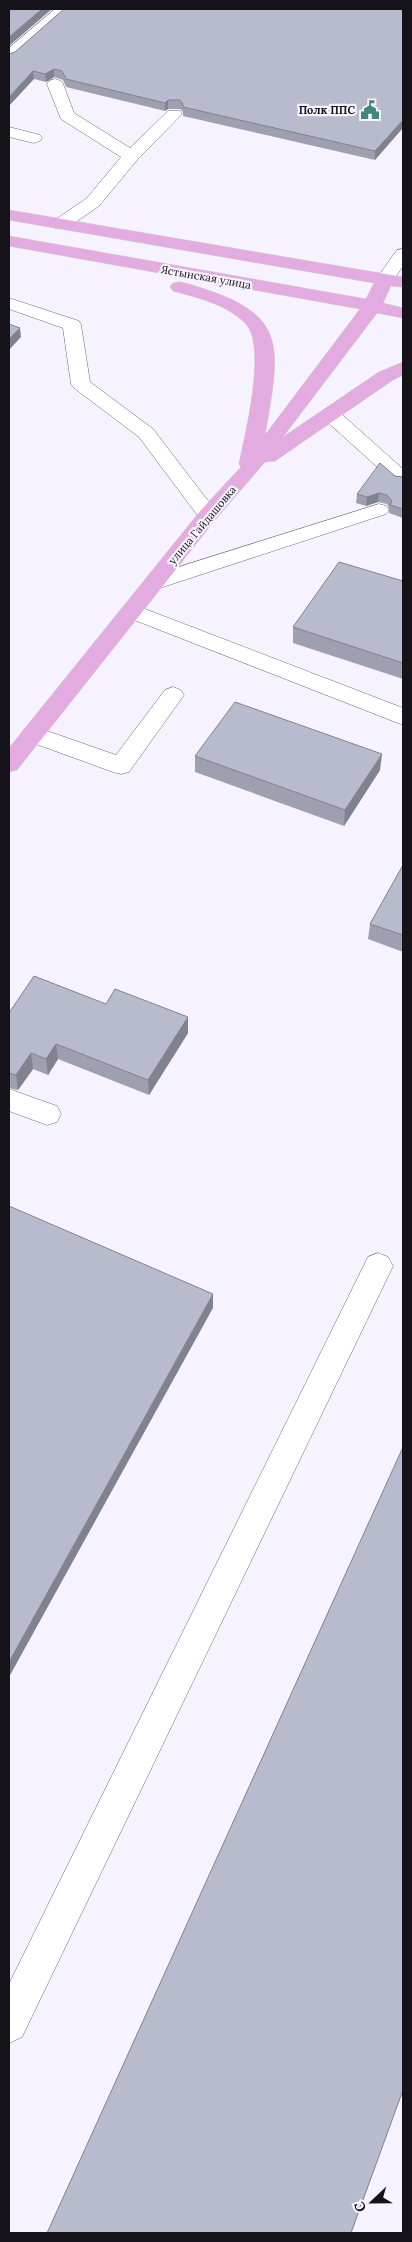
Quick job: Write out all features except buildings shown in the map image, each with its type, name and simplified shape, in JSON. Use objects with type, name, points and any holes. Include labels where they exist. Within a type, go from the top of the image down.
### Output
[{"type":"main road","name":"Ястынская улица","points":[[9,215],[394,281]]},
{"type":"main road","name":"Ястынская улица","points":[[9,241],[403,313]]},
{"type":"main road","points":[[37,246],[226,301],[259,329],[265,351],[258,421],[247,472]]},
{"type":"main road","name":"улица Гайдашовка","points":[[9,764],[208,515],[247,472],[372,306],[394,281]]},
{"type":"main road","points":[[247,472],[386,376],[403,368]]},
{"type":"lane","points":[[9,56],[64,9]]},
{"type":"lane","points":[[55,84],[67,116],[131,156]]},
{"type":"lane","points":[[61,224],[92,202],[131,156],[174,114]]},
{"type":"lane","points":[[9,132],[34,138]]},
{"type":"lane","points":[[394,281],[403,254]]},
{"type":"lane","points":[[9,303],[72,325],[81,384],[146,433],[208,515]]},
{"type":"lane","points":[[330,414],[402,479]]},
{"type":"lane","points":[[155,582],[379,510]]},
{"type":"lane","points":[[132,611],[260,663],[403,717]]},
{"type":"lane","points":[[33,734],[121,766],[173,695]]},
{"type":"lane","points":[[9,1100],[47,1114]]},
{"type":"lane","points":[[9,2024],[378,1266]]},
{"type":"place","name":"Полк ППС","points":[[370,110]]}]
